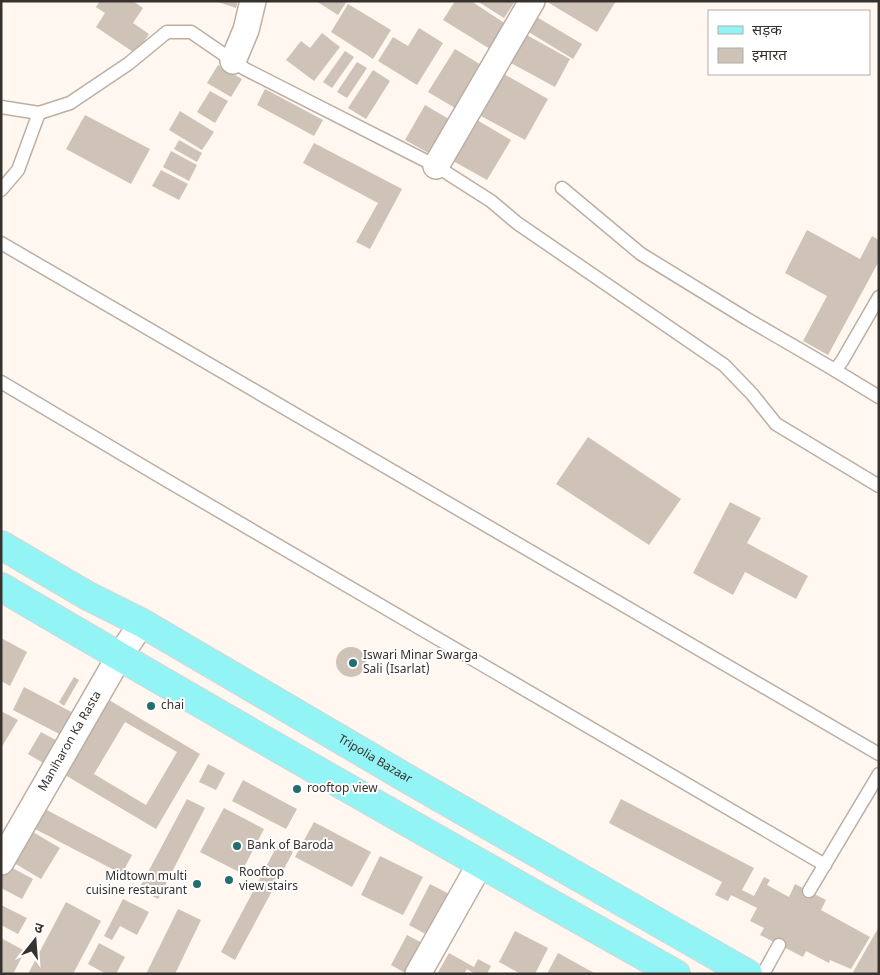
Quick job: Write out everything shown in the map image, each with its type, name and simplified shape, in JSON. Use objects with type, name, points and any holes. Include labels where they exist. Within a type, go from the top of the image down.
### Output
[{"type":"main road","name":"Tripolia Bazaar","points":[[1,545],[88,596],[142,623],[430,792],[748,974]]},
{"type":"main road","points":[[1,587],[119,657],[480,864],[676,974]]},
{"type":"street","points":[[233,61],[246,30],[253,1]]},
{"type":"street","points":[[436,166],[532,1]]},
{"type":"street","name":"Maniharon Ka Rasta","points":[[1,862],[119,657],[142,623]]},
{"type":"street","points":[[418,974],[480,864]]},
{"type":"lane","points":[[1,107],[39,113],[70,103],[128,64],[167,32],[191,32],[254,74],[436,166],[491,201],[517,223],[724,365],[752,394],[776,424],[879,486]]},
{"type":"lane","points":[[1,190],[18,170],[39,113]]},
{"type":"lane","points":[[562,188],[641,254],[879,397]]},
{"type":"lane","points":[[1,243],[879,754]]},
{"type":"lane","points":[[835,370],[879,297]]},
{"type":"lane","points":[[1,382],[825,865]]},
{"type":"lane","points":[[809,891],[879,774]]},
{"type":"lane","points":[[763,974],[779,945]]},
{"type":"building","points":[[100,1],[133,1],[143,8],[133,23],[149,34],[136,54],[96,27],[105,13],[96,7]]},
{"type":"building","points":[[215,1],[238,1],[236,8]]},
{"type":"building","points":[[316,1],[347,1],[338,15]]},
{"type":"building","points":[[455,1],[471,1],[506,24],[490,49],[443,20]]},
{"type":"building","points":[[477,1],[512,1],[514,3],[504,18]]},
{"type":"building","points":[[550,1],[616,1],[597,32],[549,3]]},
{"type":"building","points":[[348,4],[391,30],[373,59],[331,32]]},
{"type":"building","points":[[535,16],[582,44],[573,59],[527,31]]},
{"type":"building","points":[[419,28],[443,43],[417,85],[378,61],[393,37],[408,46]]},
{"type":"building","points":[[322,33],[340,47],[314,81],[286,60],[301,41],[310,48]]},
{"type":"building","points":[[525,34],[570,59],[555,87],[509,62]]},
{"type":"building","points":[[455,49],[483,66],[455,108],[428,92]]},
{"type":"building","points":[[345,51],[354,57],[332,88],[323,82]]},
{"type":"building","points":[[357,62],[367,68],[347,98],[337,92]]},
{"type":"building","points":[[218,65],[242,79],[231,97],[207,83]]},
{"type":"building","points":[[373,70],[390,81],[366,119],[348,108]]},
{"type":"building","points":[[504,74],[548,99],[525,140],[481,116]]},
{"type":"building","points":[[265,89],[323,120],[314,136],[257,105]]},
{"type":"building","points":[[210,91],[228,101],[215,123],[197,112]]},
{"type":"building","points":[[425,105],[454,122],[434,156],[405,140]]},
{"type":"building","points":[[180,111],[214,132],[202,150],[169,130]]},
{"type":"building","points":[[85,115],[150,149],[131,184],[66,149]]},
{"type":"building","points":[[477,120],[511,140],[487,180],[453,161]]},
{"type":"building","points":[[179,140],[202,153],[197,162],[174,149]]},
{"type":"building","points":[[314,143],[402,189],[370,249],[356,242],[378,203],[303,163]]},
{"type":"building","points":[[171,151],[197,165],[189,181],[163,167]]},
{"type":"building","points":[[161,170],[188,184],[179,200],[152,186]]},
{"type":"building","points":[[807,230],[860,259],[872,236],[879,240],[879,261],[828,355],[803,341],[827,296],[785,273]]},
{"type":"building","points":[[588,437],[681,499],[649,545],[556,484]]},
{"type":"building","points":[[730,502],[761,518],[747,543],[808,576],[796,599],[745,572],[733,595],[693,573]]},
{"type":"building","points":[[1,638],[27,652],[10,686],[1,681]]},
{"type":"building","points":[[351,647],[357,648],[365,656],[365,668],[357,676],[351,677],[345,676],[337,668],[336,662],[337,656],[345,648]]},
{"type":"building","points":[[74,677],[79,680],[64,706],[59,702]]},
{"type":"building","points":[[24,687],[81,717],[69,739],[13,710]]},
{"type":"building","points":[[104,697],[200,754],[156,829],[60,772]],"holes":[[[125,722],[177,752],[146,805],[94,774]]]},
{"type":"building","points":[[1,711],[18,720],[1,748]]},
{"type":"building","points":[[41,732],[63,744],[50,767],[28,754]]},
{"type":"building","points":[[208,764],[225,773],[216,790],[199,782]]},
{"type":"building","points":[[243,780],[297,809],[286,829],[232,801]]},
{"type":"building","points":[[187,799],[205,808],[158,899],[139,889]]},
{"type":"building","points":[[621,799],[754,868],[742,890],[754,896],[764,877],[770,880],[767,885],[789,897],[795,884],[826,900],[821,910],[870,937],[851,969],[830,960],[829,963],[806,951],[803,957],[760,935],[764,928],[750,921],[757,908],[731,895],[728,901],[715,895],[722,882],[609,823]]},
{"type":"building","points":[[43,808],[132,855],[122,874],[33,828]]},
{"type":"building","points":[[224,808],[264,829],[241,873],[200,852]]},
{"type":"building","points":[[314,822],[371,852],[352,887],[295,857]]},
{"type":"building","points":[[28,829],[60,848],[41,879],[9,860]]},
{"type":"building","points":[[278,844],[293,852],[235,960],[221,952]]},
{"type":"building","points":[[380,856],[423,877],[403,915],[361,895]]},
{"type":"building","points":[[7,865],[33,879],[22,899],[1,888],[1,875]]},
{"type":"building","points":[[430,884],[455,897],[433,938],[409,925]]},
{"type":"building","points":[[123,899],[149,912],[137,935],[120,926],[112,940],[104,936]]},
{"type":"building","points":[[66,902],[101,921],[73,974],[28,974]]},
{"type":"building","points":[[1,905],[27,918],[18,934],[1,925]]},
{"type":"building","points":[[178,909],[201,920],[175,974],[146,974]]},
{"type":"building","points":[[879,927],[879,974],[852,974],[873,937]]},
{"type":"building","points":[[515,931],[548,948],[535,974],[521,974],[499,962]]},
{"type":"building","points":[[407,935],[426,945],[407,974],[391,965]]},
{"type":"building","points":[[1,938],[25,951],[13,974],[6,974],[1,971]]},
{"type":"building","points":[[99,943],[125,957],[116,974],[106,974],[88,964]]},
{"type":"building","points":[[449,953],[474,967],[478,959],[491,966],[487,974],[475,974],[467,969],[464,974],[437,974]]},
{"type":"building","points":[[558,953],[596,974],[547,974]]},
{"type":"place","name":"Iswari Minar Swarga Sali (Isarlat)","points":[[353,663]]},
{"type":"place","name":"chai","points":[[151,706]]},
{"type":"place","name":"rooftop view","points":[[297,789]]},
{"type":"place","name":"Bank of Baroda","points":[[237,846]]},
{"type":"place","name":"Rooftop view stairs","points":[[229,880]]},
{"type":"place","name":"Midtown multi cuisine restaurant","points":[[197,884]]}]
